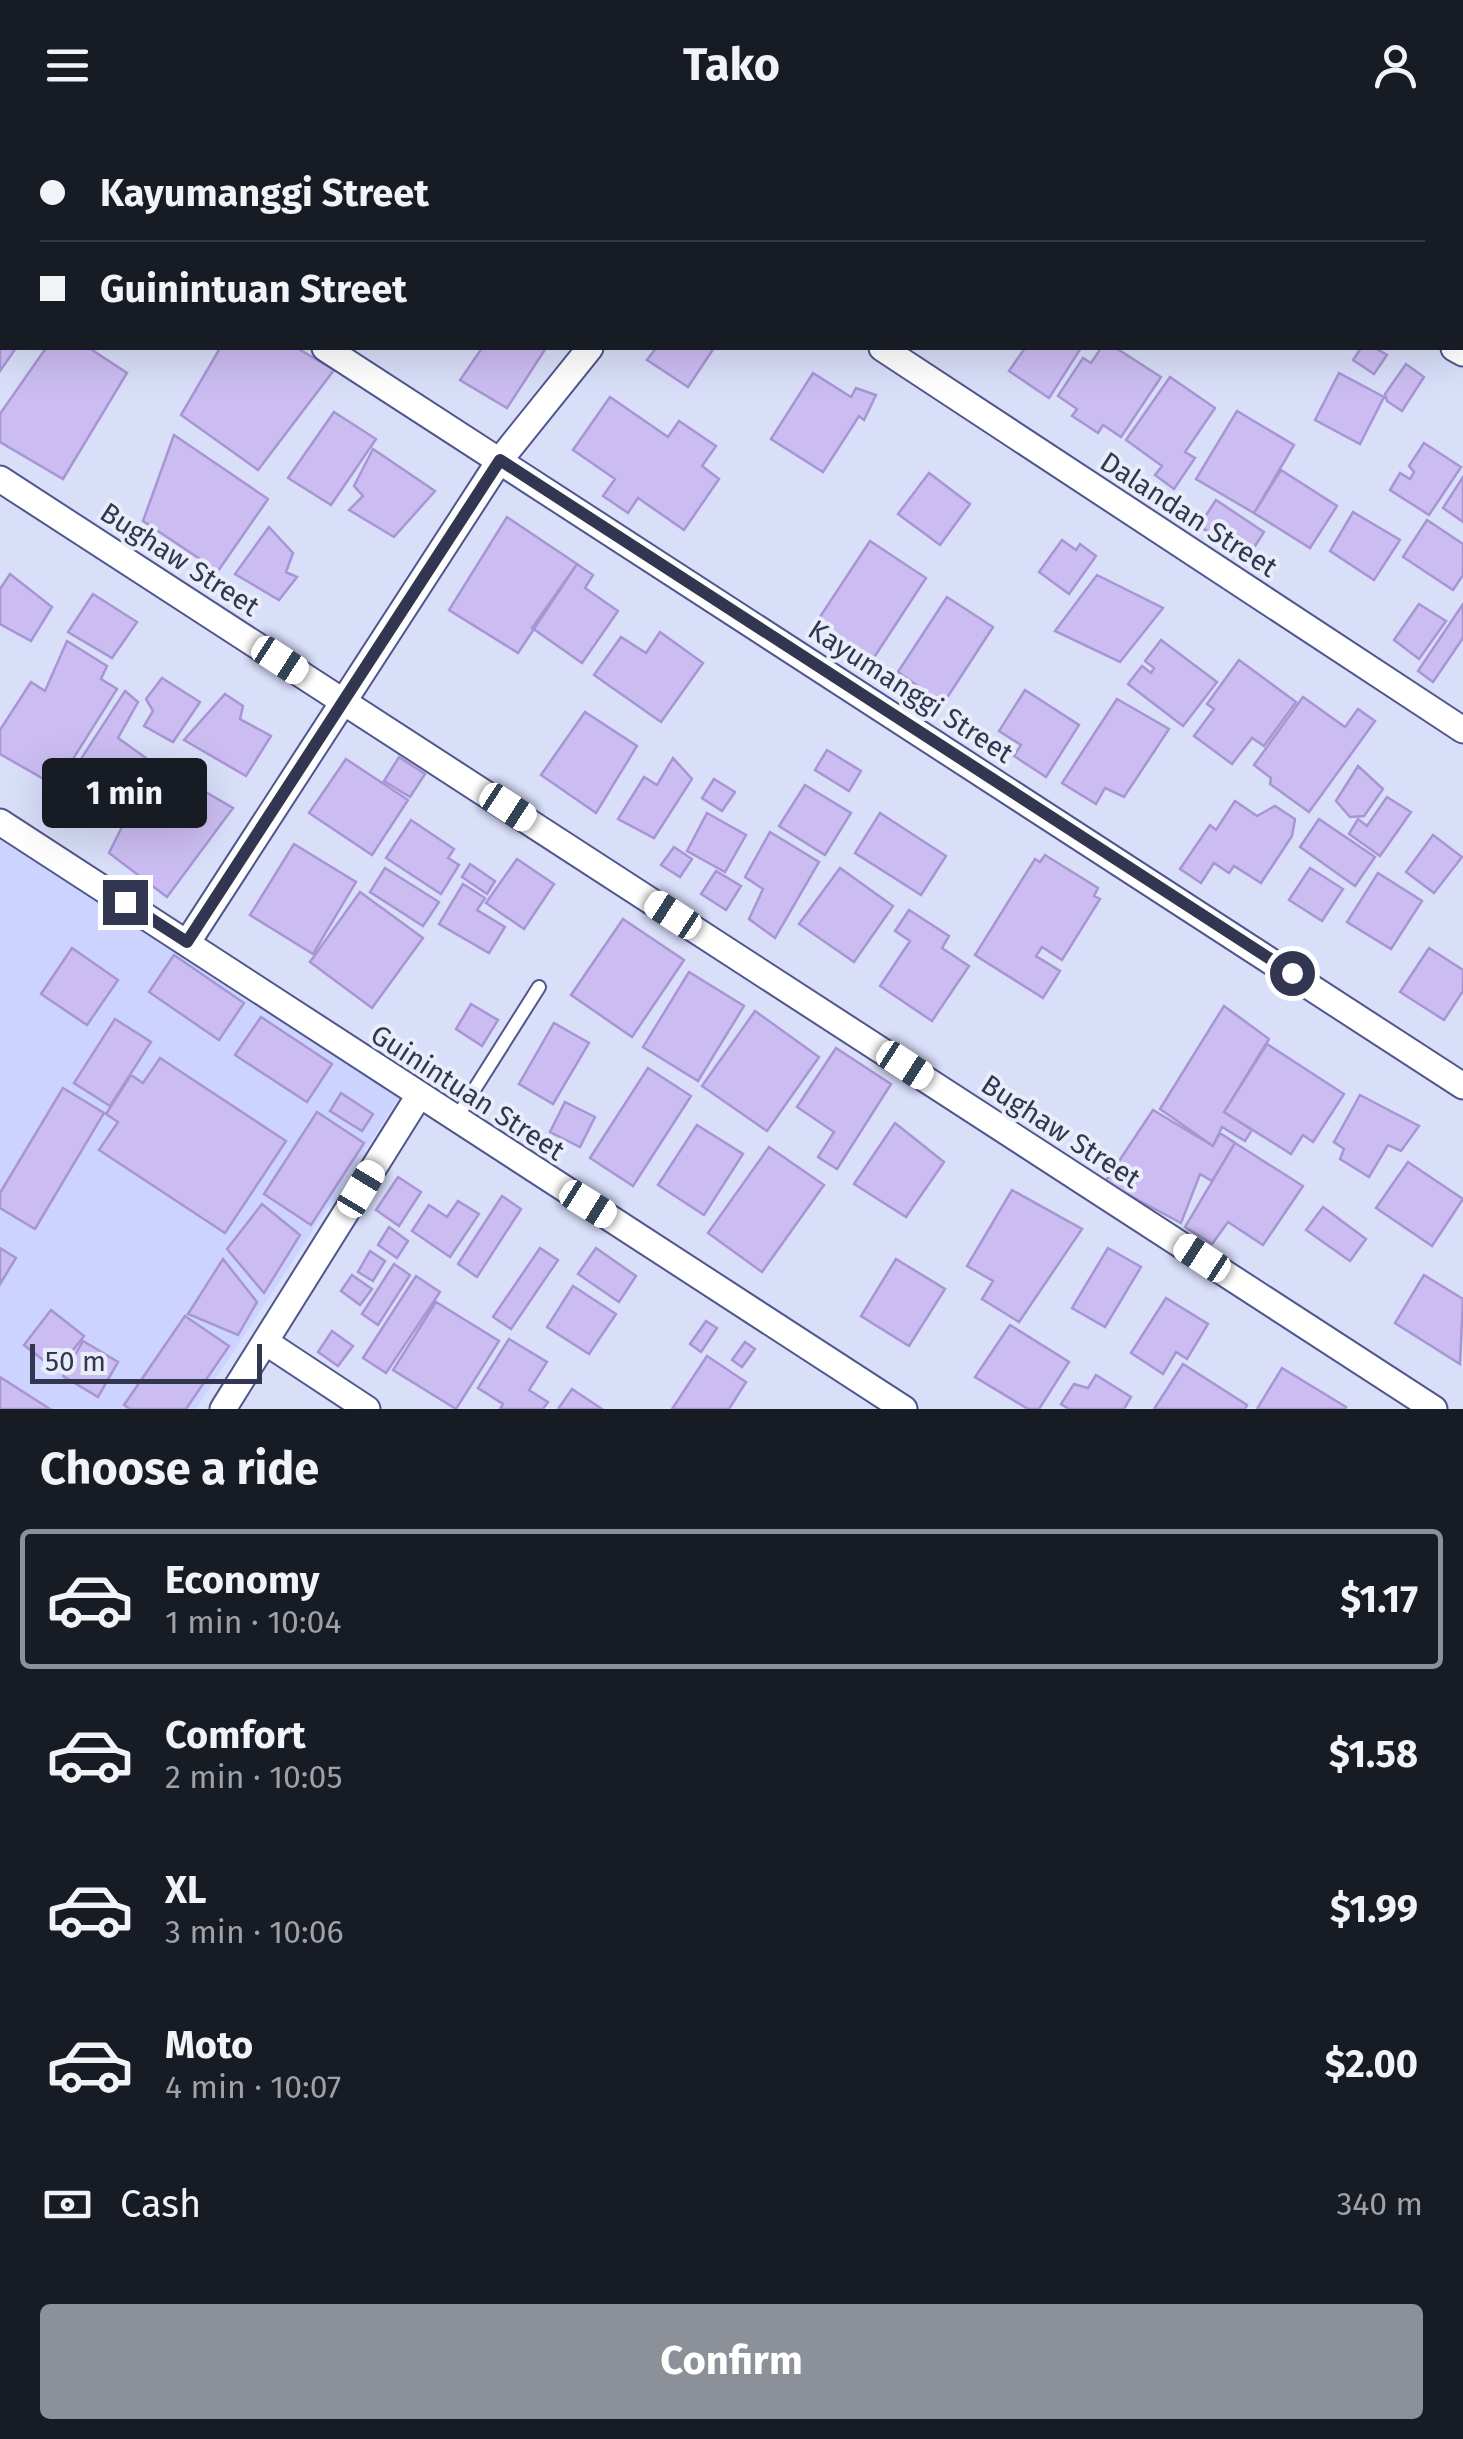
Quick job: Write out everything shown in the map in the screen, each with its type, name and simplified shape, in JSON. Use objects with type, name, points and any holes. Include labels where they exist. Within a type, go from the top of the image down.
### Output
[{"type":"street","name":"Kayumanggi Street","points":[[328,350],[1463,1086]]},
{"type":"street","points":[[187,942],[500,460],[588,350]]},
{"type":"street","name":"Dalandan Street","points":[[885,350],[1463,730]]},
{"type":"street","name":"Bughaw Street","points":[[0,479],[1434,1409]]},
{"type":"street","name":"Guinintuan Street","points":[[0,822],[418,1097],[904,1409]]},
{"type":"street","points":[[223,1409],[418,1097]]},
{"type":"street","points":[[267,1342],[367,1409]]},
{"type":"lane","points":[[455,1120],[539,987]]},
{"type":"shaded area","points":[[0,837],[399,1098],[196,1409],[0,1409]]},
{"type":"building","points":[[0,350],[15,350],[0,371]]},
{"type":"building","points":[[45,350],[92,350],[127,373],[63,479],[0,442],[0,414]]},
{"type":"building","points":[[219,350],[300,350],[334,370],[258,470],[181,415]]},
{"type":"building","points":[[481,350],[545,350],[507,408],[460,380]]},
{"type":"building","points":[[654,350],[713,350],[688,387],[647,360]]},
{"type":"building","points":[[1024,350],[1080,350],[1049,398],[1009,371]]},
{"type":"building","points":[[1100,350],[1119,350],[1161,377],[1121,437],[1103,425],[1098,433],[1072,416],[1077,409],[1058,396],[1083,358],[1091,363]]},
{"type":"building","points":[[1360,350],[1378,350],[1387,355],[1374,374],[1353,360]]},
{"type":"building","points":[[1406,364],[1424,377],[1402,411],[1387,401],[1385,394]]},
{"type":"building","points":[[813,373],[851,397],[856,388],[876,395],[864,420],[859,416],[823,472],[771,439]]},
{"type":"building","points":[[1339,373],[1384,397],[1360,444],[1315,420]]},
{"type":"building","points":[[1170,377],[1215,408],[1185,452],[1195,458],[1174,489],[1155,475],[1162,466],[1126,440]]},
{"type":"building","points":[[610,397],[668,437],[679,421],[716,446],[702,466],[719,479],[684,530],[638,498],[628,513],[603,496],[615,479],[573,450]]},
{"type":"building","points":[[1237,411],[1294,445],[1254,513],[1196,479]]},
{"type":"building","points":[[334,412],[376,439],[331,505],[288,478]]},
{"type":"building","points":[[174,435],[268,499],[218,571],[143,521]]},
{"type":"building","points":[[1424,443],[1461,467],[1429,515],[1390,490],[1400,473],[1410,479],[1414,472],[1409,466]]},
{"type":"building","points":[[373,449],[435,491],[394,537],[349,510],[363,496],[354,486]]},
{"type":"building","points":[[1281,470],[1337,506],[1310,548],[1254,513]]},
{"type":"building","points":[[929,473],[970,504],[940,545],[898,514]]},
{"type":"building","points":[[1463,477],[1463,522],[1443,508]]},
{"type":"building","points":[[1216,500],[1264,532],[1248,557],[1199,526]]},
{"type":"building","points":[[1353,512],[1400,540],[1374,580],[1330,551]]},
{"type":"building","points":[[507,517],[577,564],[518,653],[449,610]]},
{"type":"building","points":[[1427,520],[1463,544],[1463,575],[1453,590],[1403,557]]},
{"type":"building","points":[[269,527],[293,553],[286,572],[297,577],[279,600],[235,574]]},
{"type":"building","points":[[1062,540],[1076,550],[1080,544],[1096,556],[1069,594],[1039,572]]},
{"type":"building","points":[[870,541],[926,578],[873,659],[814,626]]},
{"type":"building","points":[[577,564],[593,575],[585,588],[618,611],[582,663],[532,628]]},
{"type":"building","points":[[10,574],[52,607],[31,641],[0,624],[0,589]]},
{"type":"building","points":[[1097,575],[1163,608],[1120,662],[1055,631]]},
{"type":"building","points":[[93,594],[137,622],[112,658],[68,632]]},
{"type":"building","points":[[947,597],[993,627],[943,704],[898,672]]},
{"type":"building","points":[[1419,604],[1446,621],[1419,659],[1394,640]]},
{"type":"building","points":[[1463,604],[1463,638],[1433,682],[1418,671]]},
{"type":"building","points":[[660,632],[703,663],[661,722],[594,675],[621,637],[646,653]]},
{"type":"building","points":[[1161,640],[1217,682],[1183,726],[1128,684],[1142,666],[1151,673],[1154,668],[1145,661]]},
{"type":"building","points":[[67,641],[107,666],[101,679],[117,689],[56,786],[0,754],[0,730],[31,682],[45,691]]},
{"type":"building","points":[[1239,660],[1296,702],[1264,746],[1252,738],[1232,764],[1194,736],[1214,709],[1207,704]]},
{"type":"building","points":[[162,678],[200,702],[173,742],[144,726],[153,711],[146,699]]},
{"type":"building","points":[[1025,690],[1079,725],[1046,777],[1014,756],[1021,745],[999,731]]},
{"type":"building","points":[[125,691],[138,702],[118,738],[153,763],[118,814],[66,782]]},
{"type":"building","points":[[225,694],[243,706],[240,719],[271,736],[246,776],[184,740]]},
{"type":"building","points":[[1303,697],[1345,727],[1358,709],[1375,721],[1309,812],[1270,784],[1271,778],[1254,765]]},
{"type":"building","points":[[1117,699],[1169,729],[1124,797],[1105,788],[1096,804],[1062,783]]},
{"type":"building","points":[[585,712],[637,746],[596,813],[541,775]]},
{"type":"building","points":[[827,750],[861,771],[849,791],[815,770]]},
{"type":"building","points":[[399,757],[425,774],[410,797],[384,781]]},
{"type":"building","points":[[673,758],[692,779],[654,838],[618,819],[644,777],[657,785]]},
{"type":"building","points":[[346,759],[408,800],[372,855],[309,813]]},
{"type":"building","points":[[1358,766],[1383,789],[1364,816],[1350,817],[1336,801]]},
{"type":"building","points":[[164,768],[233,808],[167,897],[109,853],[143,785],[150,792]]},
{"type":"building","points":[[714,779],[735,792],[722,811],[702,798]]},
{"type":"building","points":[[805,785],[851,813],[825,855],[779,826]]},
{"type":"building","points":[[1387,797],[1411,812],[1380,856],[1349,834],[1358,819],[1367,826]]},
{"type":"building","points":[[1235,801],[1257,816],[1275,806],[1295,819],[1292,836],[1261,883],[1234,866],[1229,873],[1214,863],[1201,883],[1180,869],[1210,825],[1216,830]]},
{"type":"building","points":[[707,813],[746,835],[725,872],[687,851]]},
{"type":"building","points":[[880,813],[946,856],[921,895],[855,853]]},
{"type":"building","points":[[1319,819],[1375,857],[1355,886],[1300,847]]},
{"type":"building","points":[[411,820],[454,849],[448,858],[459,865],[441,894],[386,858]]},
{"type":"building","points":[[770,832],[819,862],[775,938],[749,919],[763,889],[745,877]]},
{"type":"building","points":[[1433,835],[1462,857],[1434,893],[1406,872]]},
{"type":"building","points":[[294,844],[356,882],[313,954],[250,915]]},
{"type":"building","points":[[674,847],[692,859],[680,877],[661,865]]},
{"type":"building","points":[[1045,855],[1098,888],[1094,896],[1100,899],[1062,960],[1042,947],[1036,956],[1060,971],[1043,998],[975,955],[1035,859],[1040,862]]},
{"type":"building","points":[[517,859],[554,884],[524,929],[486,903]]},
{"type":"building","points":[[470,864],[495,881],[487,894],[462,877]]},
{"type":"building","points":[[385,868],[439,902],[423,926],[370,892]]},
{"type":"building","points":[[840,868],[893,906],[854,962],[799,924]]},
{"type":"building","points":[[1310,868],[1343,889],[1322,921],[1289,900]]},
{"type":"building","points":[[716,871],[741,886],[726,910],[701,894]]},
{"type":"building","points":[[1378,873],[1422,901],[1391,949],[1347,922]]},
{"type":"building","points":[[463,884],[485,898],[477,910],[505,927],[489,953],[439,924]]},
{"type":"building","points":[[360,892],[423,938],[372,1008],[310,962]]},
{"type":"building","points":[[909,910],[949,936],[942,948],[969,966],[932,1021],[880,986],[910,941],[895,931]]},
{"type":"building","points":[[623,919],[684,960],[632,1037],[571,995]]},
{"type":"building","points":[[72,948],[118,980],[87,1025],[41,994]]},
{"type":"building","points":[[1429,948],[1463,970],[1463,991],[1444,1020],[1400,992]]},
{"type":"building","points":[[174,955],[244,1003],[219,1040],[149,992]]},
{"type":"building","points":[[689,972],[744,1006],[698,1081],[643,1047]]},
{"type":"building","points":[[471,1004],[498,1020],[482,1046],[456,1029]]},
{"type":"building","points":[[1224,1006],[1269,1039],[1224,1112],[1252,1130],[1245,1141],[1222,1127],[1213,1146],[1160,1109]]},
{"type":"building","points":[[755,1011],[819,1057],[767,1131],[702,1086]]},
{"type":"building","points":[[261,1017],[332,1064],[307,1102],[235,1055]]},
{"type":"building","points":[[115,1019],[151,1042],[110,1106],[74,1083]]},
{"type":"building","points":[[554,1023],[589,1043],[553,1104],[519,1084]]},
{"type":"building","points":[[1267,1044],[1344,1094],[1313,1142],[1303,1135],[1291,1154],[1224,1112]]},
{"type":"building","points":[[836,1048],[891,1084],[837,1169],[818,1157],[834,1132],[797,1107]]},
{"type":"building","points":[[160,1058],[286,1141],[225,1233],[99,1150],[118,1122],[106,1114],[131,1075],[143,1083]]},
{"type":"building","points":[[648,1068],[691,1096],[633,1186],[590,1158]]},
{"type":"building","points":[[63,1088],[104,1113],[35,1229],[0,1208],[0,1193]]},
{"type":"building","points":[[341,1093],[373,1114],[362,1131],[330,1111]]},
{"type":"building","points":[[1360,1095],[1419,1126],[1401,1151],[1388,1145],[1369,1177],[1340,1159],[1344,1149],[1334,1142]]},
{"type":"building","points":[[565,1102],[595,1117],[580,1147],[550,1132]]},
{"type":"building","points":[[1153,1110],[1213,1146],[1220,1133],[1235,1143],[1212,1181],[1200,1174],[1181,1223],[1105,1182]]},
{"type":"building","points":[[317,1112],[364,1143],[311,1225],[264,1194]]},
{"type":"building","points":[[895,1123],[944,1162],[906,1217],[854,1184]]},
{"type":"building","points":[[697,1125],[743,1154],[704,1215],[658,1185]]},
{"type":"building","points":[[1235,1143],[1303,1186],[1263,1245],[1228,1222],[1212,1244],[1185,1227]]},
{"type":"building","points":[[769,1147],[824,1185],[762,1272],[708,1233]]},
{"type":"building","points":[[1408,1162],[1463,1199],[1432,1246],[1376,1208]]},
{"type":"building","points":[[398,1177],[421,1192],[399,1226],[376,1210]]},
{"type":"building","points":[[1012,1190],[1082,1229],[1019,1322],[982,1299],[993,1281],[967,1266]]},
{"type":"building","points":[[502,1196],[521,1209],[477,1277],[458,1264]]},
{"type":"building","points":[[458,1201],[479,1214],[450,1257],[412,1231],[429,1205],[447,1217]]},
{"type":"building","points":[[262,1204],[300,1235],[264,1293],[227,1249]]},
{"type":"building","points":[[1323,1207],[1366,1239],[1350,1261],[1306,1230]]},
{"type":"building","points":[[389,1227],[408,1241],[397,1258],[378,1245]]},
{"type":"building","points":[[0,1248],[16,1258],[0,1284]]},
{"type":"building","points":[[540,1248],[558,1260],[511,1329],[493,1317]]},
{"type":"building","points":[[596,1248],[636,1276],[619,1302],[578,1274]]},
{"type":"building","points":[[1108,1248],[1141,1267],[1105,1327],[1072,1308]]},
{"type":"building","points":[[370,1251],[385,1261],[373,1281],[358,1272]]},
{"type":"building","points":[[223,1259],[257,1302],[238,1335],[188,1314]]},
{"type":"building","points":[[896,1259],[945,1289],[909,1346],[861,1316]]},
{"type":"building","points":[[394,1264],[410,1275],[378,1325],[362,1314]]},
{"type":"building","points":[[352,1275],[372,1289],[360,1305],[341,1291]]},
{"type":"building","points":[[1424,1275],[1463,1299],[1460,1364],[1395,1323]]},
{"type":"building","points":[[416,1276],[440,1292],[386,1373],[363,1358]]},
{"type":"building","points":[[573,1286],[616,1314],[589,1354],[547,1327]]},
{"type":"building","points":[[1166,1298],[1208,1324],[1187,1359],[1176,1352],[1163,1374],[1131,1353]]},
{"type":"building","points":[[436,1302],[499,1341],[456,1409],[393,1370]]},
{"type":"building","points":[[51,1310],[84,1336],[57,1371],[24,1345]]},
{"type":"building","points":[[185,1316],[229,1346],[186,1409],[130,1409],[124,1405]]},
{"type":"building","points":[[706,1321],[717,1328],[701,1352],[690,1344]]},
{"type":"building","points":[[1010,1325],[1069,1362],[1039,1409],[1028,1409],[975,1377]]},
{"type":"building","points":[[332,1331],[353,1346],[338,1366],[318,1352]]},
{"type":"building","points":[[509,1339],[547,1362],[529,1390],[548,1402],[543,1409],[500,1409],[503,1404],[478,1388]]},
{"type":"building","points":[[83,1341],[118,1362],[98,1397],[63,1376]]},
{"type":"building","points":[[745,1342],[755,1349],[742,1367],[732,1360]]},
{"type":"building","points":[[707,1356],[746,1382],[729,1409],[672,1409]]},
{"type":"building","points":[[1183,1364],[1247,1405],[1245,1409],[1154,1409]]},
{"type":"building","points":[[1282,1368],[1346,1407],[1345,1409],[1257,1409]]},
{"type":"building","points":[[1096,1375],[1131,1397],[1124,1409],[1069,1409],[1061,1404],[1074,1384],[1088,1388]]},
{"type":"building","points":[[0,1377],[50,1409],[0,1409]]},
{"type":"building","points":[[572,1389],[602,1409],[558,1409]]},
{"type":"route","points":[[125,902],[187,942],[500,460],[1292,973]]}]
